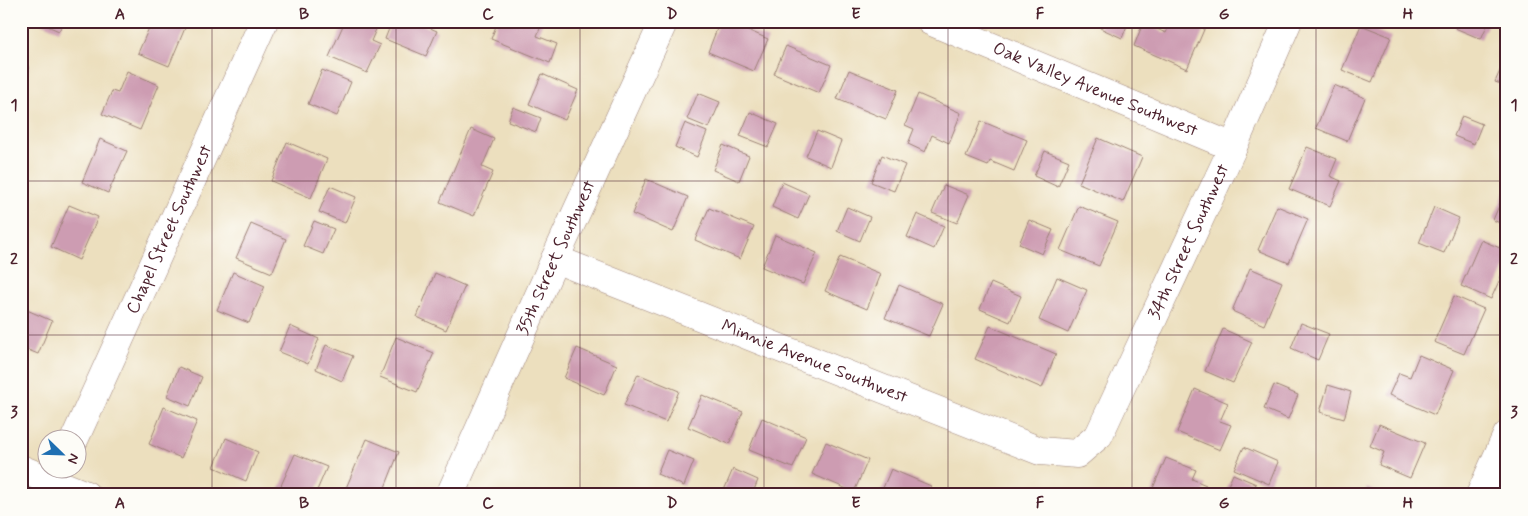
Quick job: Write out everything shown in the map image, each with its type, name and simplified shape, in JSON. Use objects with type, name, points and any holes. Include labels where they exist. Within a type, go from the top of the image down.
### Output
[{"type":"street","name":"Chapel Street Southwest","points":[[80,428],[264,21]]},
{"type":"street","name":"35th Street Southwest","points":[[450,495],[664,21]]},
{"type":"street","name":"Oak Valley Avenue Southwest","points":[[930,21],[1233,147]]},
{"type":"street","name":"34th Street Southwest","points":[[1078,454],[1099,434],[1233,147],[1288,21]]},
{"type":"street","name":"Minnie Avenue Southwest","points":[[555,259],[1040,451],[1078,454]]},
{"type":"street","points":[[1480,495],[1507,435]]},
{"type":"street","points":[[21,469],[86,495]]},
{"type":"building","points":[[36,21],[64,21],[59,31]]},
{"type":"building","points":[[152,21],[188,21],[169,66],[138,53]]},
{"type":"building","points":[[345,21],[364,21],[377,27],[371,41],[380,45],[367,73],[329,57]]},
{"type":"building","points":[[392,21],[414,21],[437,31],[426,56],[385,39]]},
{"type":"building","points":[[498,21],[514,21],[519,23],[519,21],[543,21],[537,36],[557,44],[550,63],[491,39]]},
{"type":"building","points":[[720,21],[727,21],[768,39],[754,71],[708,52]]},
{"type":"building","points":[[1103,21],[1129,21],[1122,38],[1100,28]]},
{"type":"building","points":[[1171,21],[1197,21],[1206,25],[1187,69],[1134,46],[1143,23],[1166,33]]},
{"type":"building","points":[[1458,21],[1489,21],[1481,39],[1455,28]]},
{"type":"building","points":[[1361,25],[1391,37],[1372,82],[1342,70]]},
{"type":"building","points":[[786,46],[831,65],[819,93],[774,74]]},
{"type":"building","points":[[1507,55],[1507,86],[1495,82]]},
{"type":"building","points":[[21,65],[29,67],[22,90],[21,89]]},
{"type":"building","points":[[322,70],[351,82],[337,116],[308,104]]},
{"type":"building","points":[[849,70],[898,90],[886,119],[837,99]]},
{"type":"building","points":[[127,71],[159,85],[140,130],[102,114],[112,91],[118,93]]},
{"type":"building","points":[[542,74],[578,90],[565,120],[529,104]]},
{"type":"building","points":[[1334,85],[1365,98],[1347,141],[1316,128]]},
{"type":"building","points":[[698,93],[720,102],[709,128],[687,119]]},
{"type":"building","points":[[918,94],[961,113],[949,143],[932,135],[925,152],[908,144],[914,129],[905,125]]},
{"type":"building","points":[[513,107],[541,118],[536,132],[508,121]]},
{"type":"building","points":[[750,112],[778,124],[768,147],[740,136]]},
{"type":"building","points":[[1462,116],[1482,124],[1474,144],[1454,136]]},
{"type":"building","points":[[981,121],[1027,140],[1014,171],[990,161],[988,166],[966,157]]},
{"type":"building","points":[[685,123],[707,132],[697,157],[675,147]]},
{"type":"building","points":[[471,129],[494,139],[482,167],[493,172],[474,216],[440,202]]},
{"type":"building","points":[[817,131],[841,141],[831,167],[806,156]]},
{"type":"building","points":[[1098,138],[1142,157],[1123,202],[1079,183]]},
{"type":"building","points":[[100,139],[127,151],[108,193],[82,182]]},
{"type":"building","points":[[287,142],[327,159],[311,198],[271,181]]},
{"type":"building","points":[[723,145],[749,156],[739,181],[713,170]]},
{"type":"building","points":[[1307,147],[1337,159],[1330,176],[1341,181],[1330,206],[1289,189]]},
{"type":"building","points":[[1045,151],[1069,161],[1058,187],[1034,176]]},
{"type":"building","points":[[882,155],[905,165],[894,191],[871,182]]},
{"type":"building","points":[[646,179],[688,197],[673,232],[632,214]]},
{"type":"building","points":[[782,182],[809,194],[798,219],[772,207]]},
{"type":"building","points":[[944,185],[969,195],[957,223],[932,213]]},
{"type":"building","points":[[330,186],[356,197],[345,223],[319,212]]},
{"type":"building","points":[[1507,187],[1507,226],[1493,220]]},
{"type":"building","points":[[69,205],[98,217],[79,260],[51,247]]},
{"type":"building","points":[[1079,206],[1118,222],[1099,266],[1060,250]]},
{"type":"building","points":[[1277,206],[1308,219],[1289,263],[1258,250]]},
{"type":"building","points":[[847,207],[870,217],[860,241],[837,231]]},
{"type":"building","points":[[1434,207],[1459,218],[1444,253],[1419,243]]},
{"type":"building","points":[[709,208],[754,227],[740,259],[695,240]]},
{"type":"building","points":[[917,214],[944,226],[934,249],[907,237]]},
{"type":"building","points":[[1029,220],[1053,230],[1042,254],[1019,244]]},
{"type":"building","points":[[314,221],[334,229],[323,254],[303,246]]},
{"type":"building","points":[[251,224],[286,239],[272,273],[236,258]]},
{"type":"building","points":[[775,235],[817,253],[803,284],[762,267]]},
{"type":"building","points":[[1481,240],[1507,251],[1507,263],[1491,299],[1461,286]]},
{"type":"building","points":[[840,257],[881,274],[867,309],[825,291]]},
{"type":"building","points":[[1250,268],[1282,282],[1264,325],[1232,311]]},
{"type":"building","points":[[233,272],[265,286],[249,323],[217,310]]},
{"type":"building","points":[[435,273],[465,286],[446,330],[417,317]]},
{"type":"building","points":[[1057,277],[1087,290],[1068,333],[1039,320]]},
{"type":"building","points":[[991,283],[1021,296],[1010,322],[980,309]]},
{"type":"building","points":[[899,285],[943,304],[929,336],[885,318]]},
{"type":"building","points":[[1454,296],[1484,309],[1464,354],[1434,342]]},
{"type":"building","points":[[27,310],[52,321],[38,354],[21,347],[21,323]]},
{"type":"building","points":[[1301,323],[1329,334],[1318,360],[1291,348]]},
{"type":"building","points":[[290,326],[319,339],[308,364],[279,352]]},
{"type":"building","points":[[990,326],[1056,354],[1042,388],[975,359]]},
{"type":"building","points":[[1223,329],[1252,342],[1233,383],[1205,371]]},
{"type":"building","points":[[396,337],[434,353],[417,392],[380,377]]},
{"type":"building","points":[[326,345],[353,356],[342,381],[316,369]]},
{"type":"building","points":[[577,348],[617,365],[604,395],[564,378]]},
{"type":"building","points":[[1419,355],[1454,370],[1435,415],[1389,395],[1399,373],[1410,377]]},
{"type":"building","points":[[179,367],[202,377],[190,406],[167,396]]},
{"type":"building","points":[[638,374],[679,391],[666,422],[624,405]]},
{"type":"building","points":[[1274,385],[1298,395],[1288,419],[1264,409]]},
{"type":"building","points":[[1328,385],[1351,392],[1344,419],[1320,412]]},
{"type":"building","points":[[1195,389],[1228,403],[1220,421],[1231,425],[1220,450],[1177,432]]},
{"type":"building","points":[[702,395],[743,412],[729,444],[688,427]]},
{"type":"building","points":[[164,407],[197,421],[181,458],[149,444]]},
{"type":"building","points":[[762,418],[806,437],[793,468],[749,450]]},
{"type":"building","points":[[1379,424],[1425,443],[1410,478],[1379,465],[1384,452],[1370,446]]},
{"type":"building","points":[[226,438],[258,452],[246,481],[214,467]]},
{"type":"building","points":[[367,439],[399,452],[382,495],[343,495]]},
{"type":"building","points":[[826,442],[868,460],[854,492],[812,474]]},
{"type":"building","points":[[1244,447],[1278,462],[1269,484],[1234,469]]},
{"type":"building","points":[[667,450],[694,461],[684,486],[657,474]]},
{"type":"building","points":[[295,454],[327,467],[315,495],[291,495],[279,490]]},
{"type":"building","points":[[1166,458],[1196,470],[1192,479],[1206,485],[1202,495],[1150,495]]},
{"type":"building","points":[[733,469],[758,480],[752,495],[722,495]]},
{"type":"building","points":[[891,469],[931,486],[927,495],[880,495]]},
{"type":"building","points":[[1233,474],[1256,484],[1252,495],[1224,495]]},
{"type":"building","points":[[1367,488],[1383,495],[1364,495]]}]
